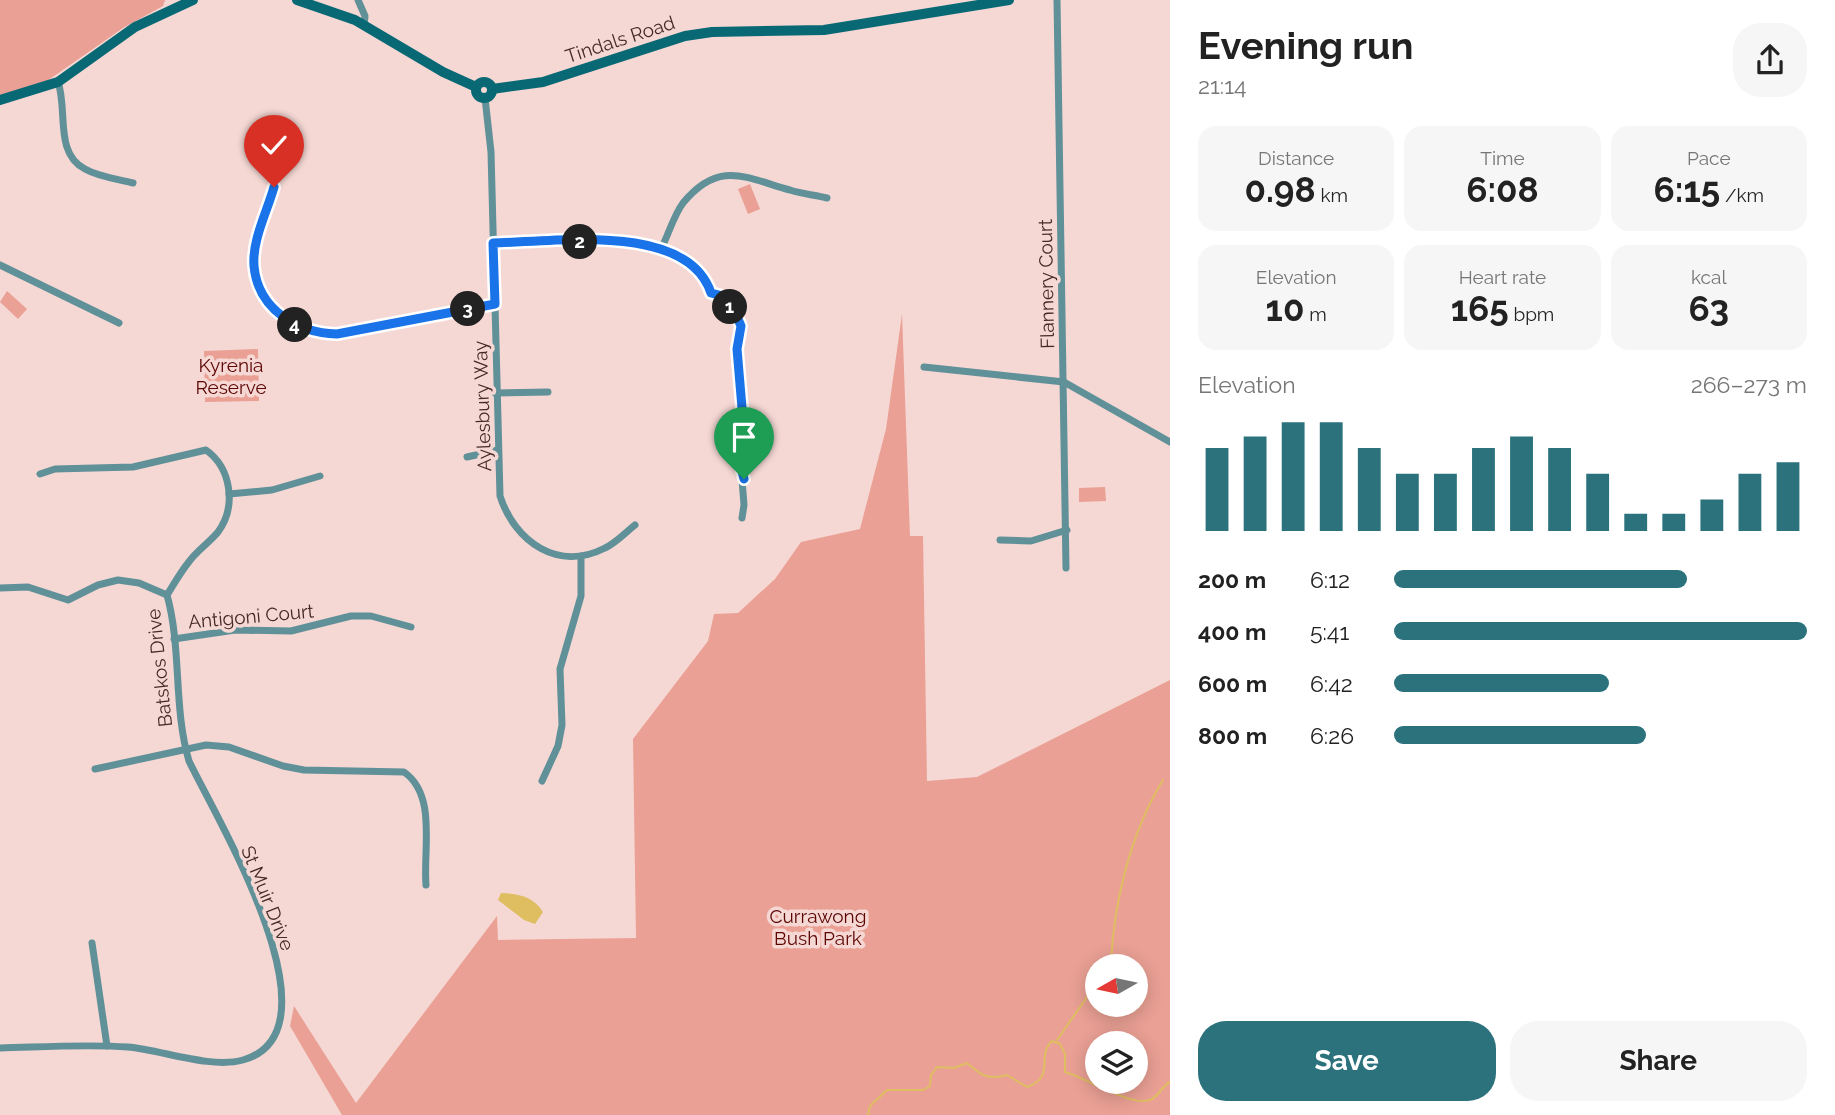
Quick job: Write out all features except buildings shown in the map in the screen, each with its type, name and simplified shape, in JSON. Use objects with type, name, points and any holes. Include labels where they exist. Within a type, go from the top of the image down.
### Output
[{"type":"main road","points":[[0,100],[58,82],[135,27],[193,0]]},
{"type":"main road","points":[[297,0],[329,9],[364,25],[443,72],[476,87],[477,95],[485,98],[492,89]]},
{"type":"main road","name":"Tindals Road","points":[[476,87],[486,82],[492,89],[543,82],[685,36],[712,32],[824,30],[1009,0]]},
{"type":"street","points":[[358,0],[365,16],[364,25]]},
{"type":"street","name":"Flannery Court","points":[[1057,0],[1066,568]]},
{"type":"street","points":[[58,82],[64,99],[64,142],[68,153],[86,170],[133,183]]},
{"type":"street","name":"Aylesbury Way","points":[[485,98],[491,152],[495,393],[500,496],[514,529],[529,543],[548,553],[568,558],[606,548],[635,525]]},
{"type":"street","points":[[259,134],[274,169],[274,187],[256,246],[254,266],[260,289],[280,315],[297,327],[316,333],[337,334],[495,304]]},
{"type":"street","points":[[662,247],[682,205],[703,183],[726,174],[751,176],[790,190],[828,198]]},
{"type":"street","points":[[493,243],[638,241],[662,247],[707,280],[711,293],[719,295],[735,312],[741,326],[737,349],[745,443],[741,467],[744,505],[742,518]]},
{"type":"street","points":[[0,265],[120,323]]},
{"type":"street","points":[[924,367],[1064,382],[1170,442]]},
{"type":"street","points":[[495,393],[548,392]]},
{"type":"street","points":[[40,474],[55,469],[134,467],[206,450],[226,471],[229,494],[226,514],[218,531],[187,564],[167,595]]},
{"type":"street","points":[[467,457],[498,450]]},
{"type":"street","points":[[229,494],[272,490],[320,476]]},
{"type":"street","points":[[1000,540],[1031,541],[1067,530]]},
{"type":"street","points":[[542,780],[558,746],[562,724],[560,669],[581,596],[581,556]]},
{"type":"street","name":"Batskos Drive","points":[[0,588],[28,587],[68,600],[107,582],[130,580],[167,595],[185,747]]},
{"type":"street","name":"Antigoni Court","points":[[174,639],[235,630],[292,631],[351,616],[371,616],[411,627]]},
{"type":"street","points":[[95,769],[185,747],[206,745],[229,747],[304,770],[404,772],[416,781],[425,806],[426,885]]},
{"type":"street","name":"St Muir Drive","points":[[0,1048],[107,1046],[224,1062],[244,1060],[268,1043],[282,1013],[281,979],[272,938],[185,747]]},
{"type":"street","points":[[92,943],[107,1046]]},
{"type":"green space","points":[[0,0],[165,0],[163,6],[123,28],[47,81],[0,95]]},
{"type":"green space","points":[[750,184],[760,209],[748,214],[738,189]]},
{"type":"green space","points":[[7,291],[27,309],[18,319],[0,302]]},
{"type":"green space","name":"Currawong Bush Park","points":[[902,314],[910,536],[923,536],[927,781],[977,777],[1170,680],[1170,1115],[342,1115],[290,1026],[294,1006],[356,1103],[497,916],[498,940],[636,938],[633,739],[708,641],[714,614],[738,613],[775,579],[801,542],[860,529],[886,429]]},
{"type":"green space","name":"Kyrenia Reserve","points":[[258,349],[259,401],[205,402],[204,351]]},
{"type":"green space","points":[[1105,487],[1106,501],[1079,502],[1079,488]]},
{"type":"shaded area","points":[[501,893],[525,897],[535,902],[543,912],[535,924],[524,920],[498,900]]},
{"type":"waterway","points":[[1112,954],[1120,891],[1133,844],[1163,780]]},
{"type":"waterway","points":[[1057,1040],[1085,1000]]},
{"type":"waterway","points":[[868,1115],[870,1106],[887,1090],[923,1090],[930,1086],[931,1075],[937,1067],[954,1068],[967,1063],[986,1076],[1007,1075],[1027,1087],[1036,1083],[1044,1072],[1045,1053],[1052,1041],[1060,1044],[1065,1054],[1065,1072],[1121,1096],[1150,1100],[1170,1082]]},
{"type":"route","points":[[274,187],[256,246],[254,266],[260,289],[276,312],[297,327],[316,333],[337,334],[495,304],[493,243],[638,241],[662,247],[707,280],[711,293],[719,295],[735,312],[741,326],[737,349],[745,443],[741,467],[744,479]]}]
